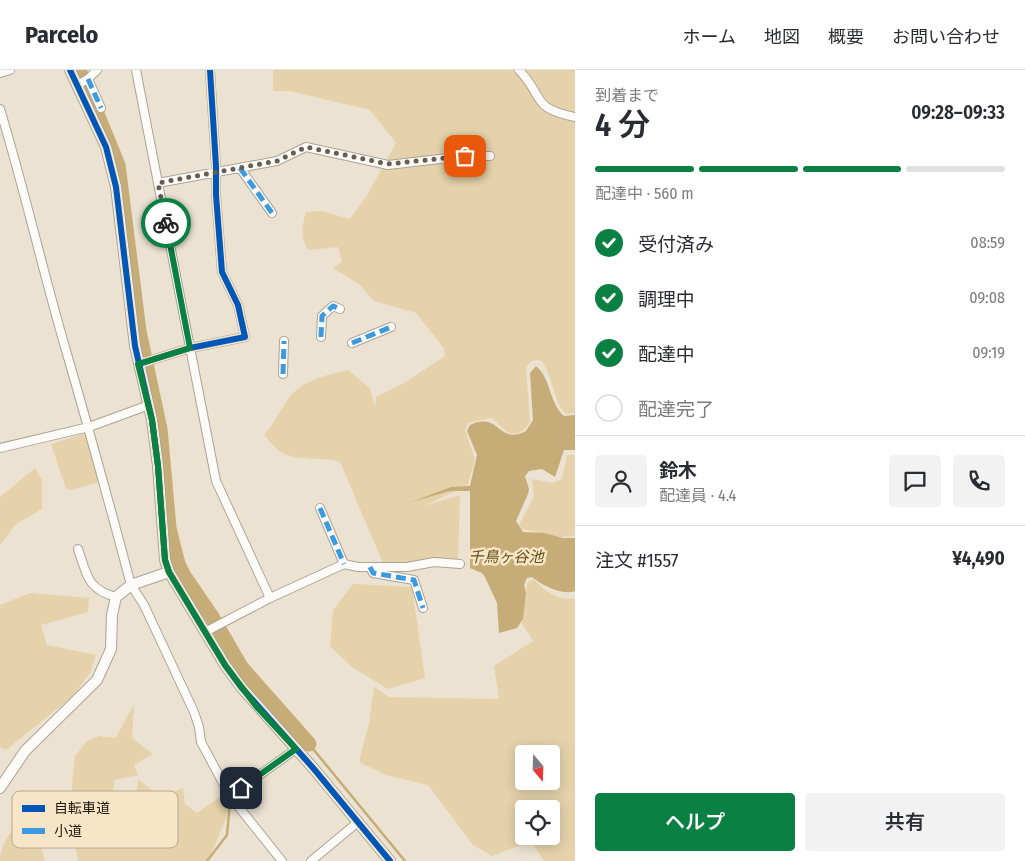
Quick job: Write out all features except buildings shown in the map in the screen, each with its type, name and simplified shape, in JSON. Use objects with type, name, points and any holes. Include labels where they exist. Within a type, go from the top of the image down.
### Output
[{"type":"street","points":[[0,73],[10,70]]},
{"type":"street","points":[[70,70],[106,147],[112,168],[138,364],[149,405],[158,466],[165,560],[169,572],[241,687],[390,861]]},
{"type":"street","points":[[77,85],[88,80],[97,70]]},
{"type":"street","points":[[136,70],[216,482],[270,598]]},
{"type":"street","points":[[138,364],[190,348],[246,337],[238,305],[222,272],[210,70]]},
{"type":"street","points":[[519,70],[544,106],[557,113],[575,117]]},
{"type":"street","points":[[88,80],[101,108]]},
{"type":"street","points":[[0,110],[89,426],[131,585],[144,605],[194,712],[201,742],[230,796],[282,861]]},
{"type":"street","points":[[158,183],[277,161],[300,149],[312,147],[388,164],[490,156]]},
{"type":"street","points":[[240,168],[272,213]]},
{"type":"street","points":[[321,337],[322,316],[333,306],[340,309]]},
{"type":"street","points":[[352,343],[391,327]]},
{"type":"street","points":[[283,374],[284,342]]},
{"type":"street","points":[[0,448],[89,426],[149,405]]},
{"type":"street","points":[[320,508],[344,564]]},
{"type":"street","points":[[78,549],[89,581],[102,593],[116,597]]},
{"type":"street","points":[[205,632],[270,598],[344,564],[370,567],[407,567],[434,562],[460,564]]},
{"type":"street","points":[[370,567],[373,573],[414,580],[423,608]]},
{"type":"street","points":[[0,788],[25,751],[97,680],[111,649],[112,615],[116,597],[131,585],[169,572]]},
{"type":"street","points":[[230,796],[296,749]]},
{"type":"street","points":[[311,861],[358,822]]},
{"type":"shaded area","points":[[273,70],[575,70],[575,413],[566,414],[562,409],[546,367],[542,361],[534,360],[526,368],[530,421],[524,430],[518,433],[508,433],[492,418],[468,423],[465,430],[475,459],[468,485],[424,506],[460,495],[458,559],[456,562],[383,563],[340,462],[288,455],[277,449],[264,435],[293,393],[315,379],[348,370],[370,388],[375,407],[376,397],[404,383],[445,356],[444,348],[416,313],[374,301],[359,284],[333,268],[342,262],[338,247],[308,250],[304,241],[303,227],[306,212],[322,211],[350,219],[368,194],[396,143],[370,110],[290,91],[273,91]]},
{"type":"shaded area","points":[[86,433],[99,482],[72,490],[66,489],[51,444]]},
{"type":"shaded area","points":[[567,455],[575,455],[575,536],[561,537],[522,529],[519,525],[534,496],[532,479],[553,483],[562,479]]},
{"type":"shaded area","points":[[35,468],[42,480],[42,509],[16,524],[0,545],[0,497]]},
{"type":"shaded area","points":[[533,579],[547,591],[558,597],[575,598],[575,861],[544,861],[534,845],[560,845],[560,800],[515,800],[515,845],[521,845],[492,856],[473,845],[428,785],[386,775],[359,762],[369,723],[374,687],[389,697],[499,699],[494,666],[533,641],[522,624],[527,583]]},
{"type":"shaded area","points":[[353,584],[412,587],[425,678],[388,689],[353,668],[330,646],[333,610]]},
{"type":"shaded area","points":[[30,593],[89,598],[88,612],[41,625],[47,645],[96,655],[90,673],[72,697],[6,750],[0,747],[0,605]]},
{"type":"shaded area","points":[[134,704],[132,738],[153,754],[134,765],[138,775],[114,780],[113,791],[71,791],[75,756],[86,742],[99,736],[116,738]]},
{"type":"shaded area","points":[[138,779],[153,791],[137,791]]},
{"type":"shaded area","points":[[183,788],[185,804],[197,813],[221,796],[228,806],[226,819],[208,861],[78,861],[76,848],[178,848],[178,791],[175,791]]},
{"type":"shaded area","points":[[12,831],[12,848],[41,848],[45,861],[0,861],[2,849]]},
{"type":"water","name":"千鳥ヶ谷池","points":[[536,366],[545,377],[559,411],[564,416],[575,415],[575,450],[564,450],[555,477],[542,469],[529,471],[525,476],[529,489],[528,494],[516,521],[523,532],[575,538],[575,591],[558,591],[532,577],[527,578],[524,585],[526,593],[523,619],[517,628],[499,633],[497,603],[482,573],[470,568],[470,491],[450,491],[411,502],[451,487],[470,486],[477,455],[467,431],[470,425],[488,422],[509,434],[526,431],[533,420],[530,373]]},
{"type":"waterway","points":[[79,70],[118,165],[139,331],[160,429],[169,528],[178,564],[241,667],[309,744]]},
{"type":"waterway","points":[[301,750],[309,744],[405,861]]},
{"type":"waterway","points":[[207,861],[227,835],[230,801],[274,769]]},
{"type":"marked path","points":[[88,79],[101,108]]},
{"type":"marked path","points":[[240,168],[272,213]]},
{"type":"marked path","points":[[321,337],[322,316],[333,306],[340,309]]},
{"type":"marked path","points":[[352,343],[391,327]]},
{"type":"marked path","points":[[283,374],[284,341]]},
{"type":"marked path","points":[[320,508],[344,564]]},
{"type":"marked path","points":[[370,567],[373,573],[414,580],[423,608]]},
{"type":"cycle path","points":[[70,70],[106,147],[116,187],[135,346],[152,420],[158,466],[165,560],[169,572],[225,665],[241,687],[314,769],[390,861]]},
{"type":"cycle path","points":[[139,364],[190,348],[245,337],[238,305],[222,272],[210,70]]},
{"type":"way so far","points":[[166,223],[158,183],[277,161],[306,147],[319,148],[372,162],[388,164],[465,156]]},
{"type":"route","points":[[166,223],[190,348],[138,364],[152,420],[160,482],[165,560],[173,581],[225,665],[256,706],[296,749],[241,788]]}]
